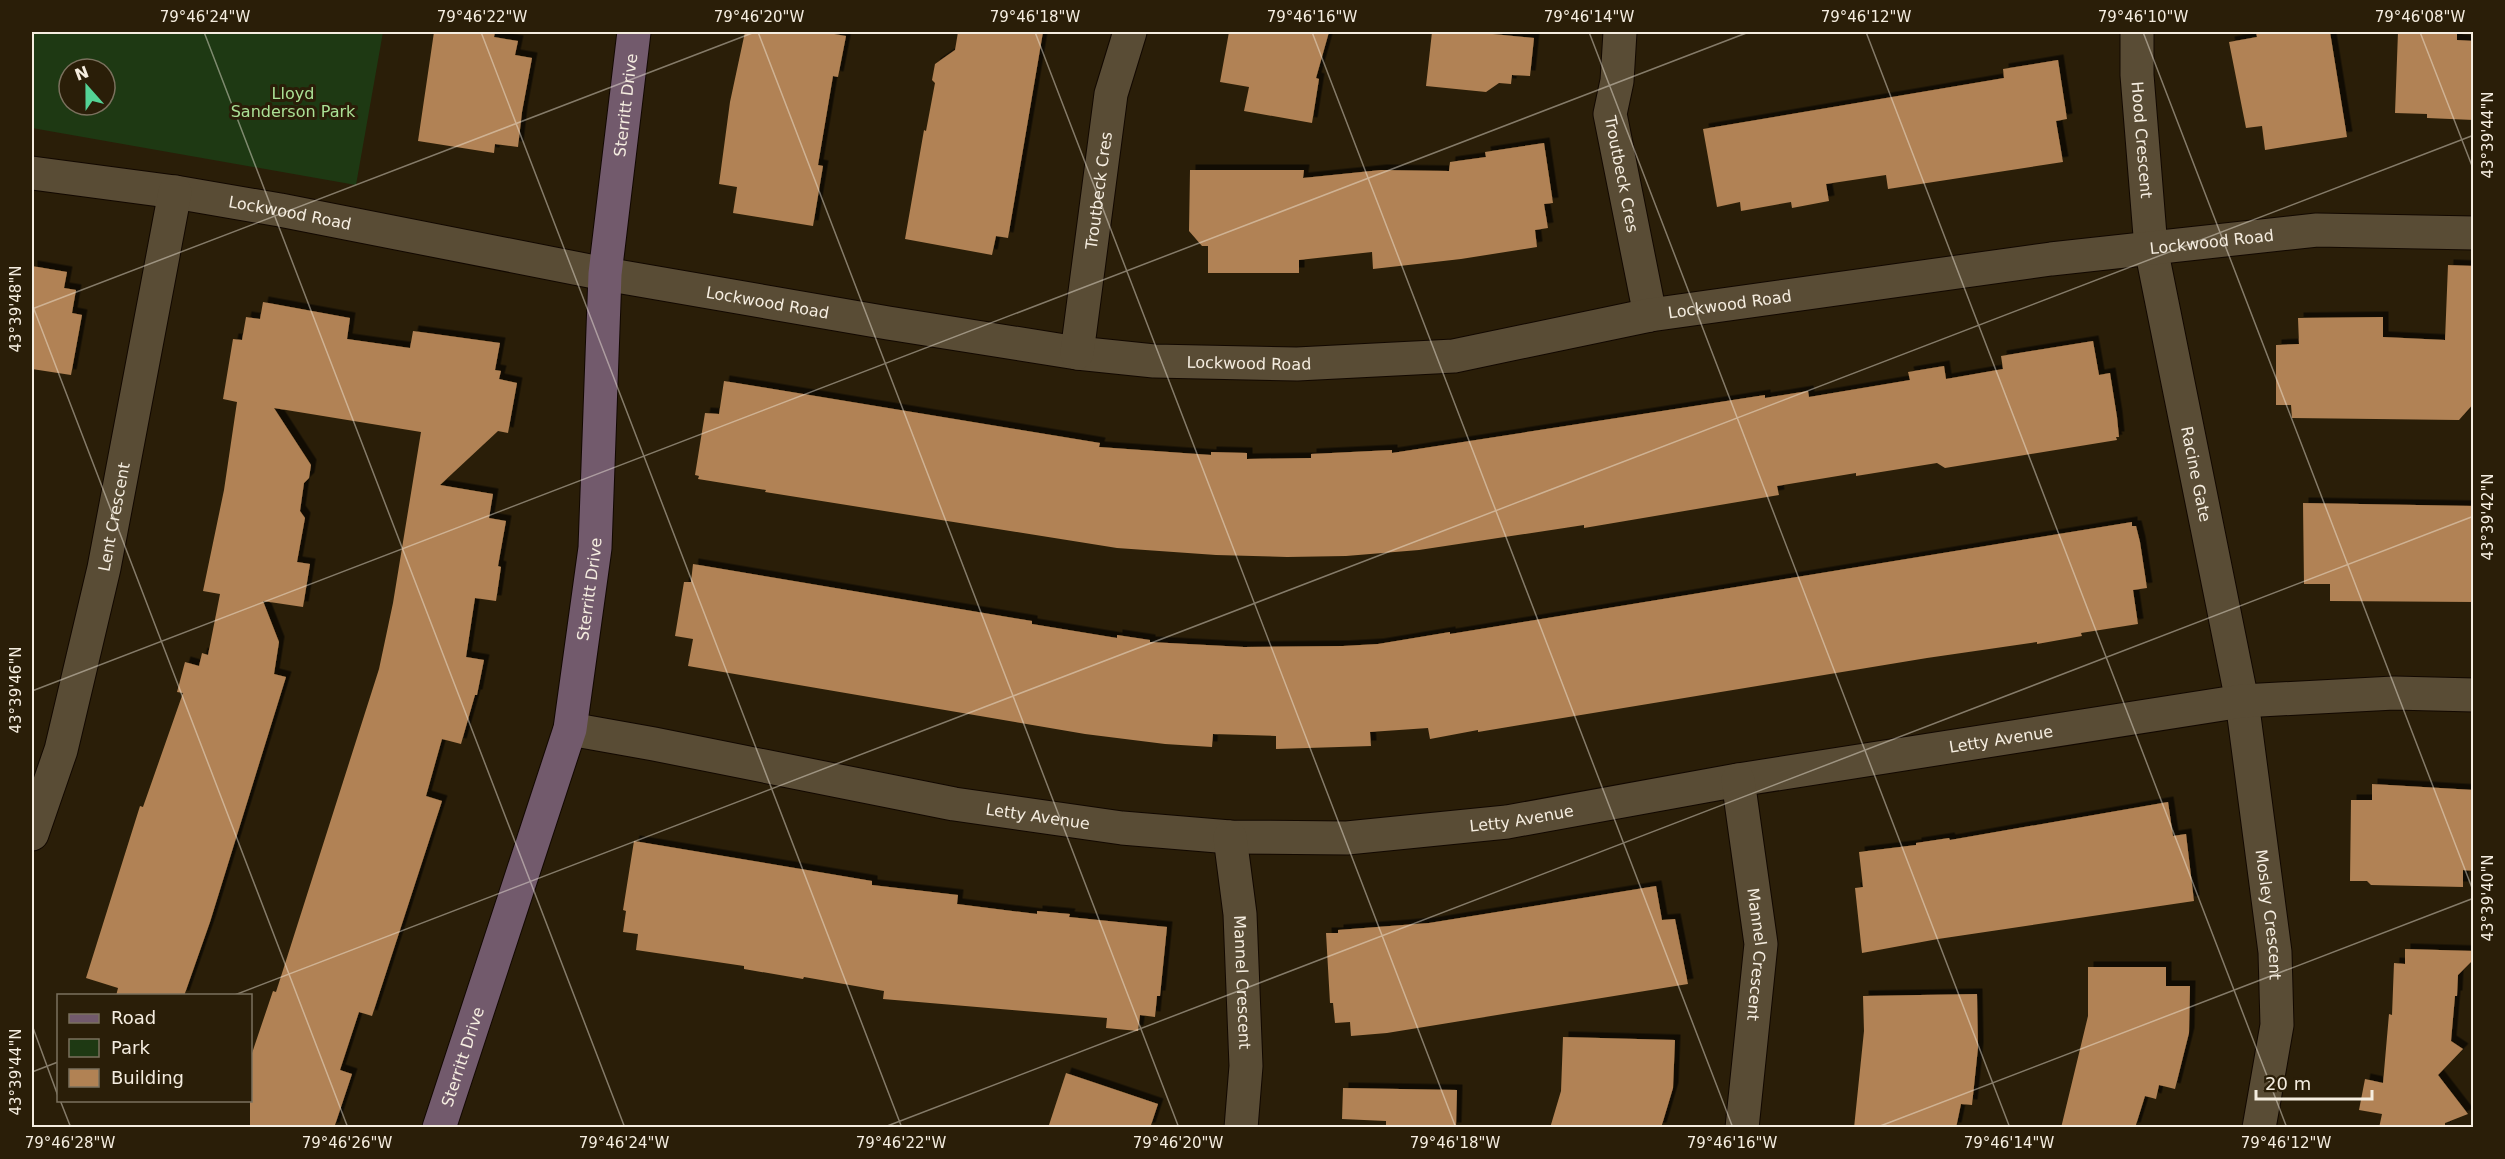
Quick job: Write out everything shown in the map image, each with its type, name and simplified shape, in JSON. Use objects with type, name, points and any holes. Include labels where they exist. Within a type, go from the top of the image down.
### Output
[{"type":"street","name":"Sterritt Drive","points":[[439,1128],[570,729],[595,548],[605,274],[634,32]]},
{"type":"street","name":"Troutbeck Cres","points":[[1077,352],[1111,94],[1130,32]]},
{"type":"street","name":"Troutbeck Cres","points":[[1620,32],[1617,81],[1610,114],[1650,315]]},
{"type":"street","name":"Hood Crescent","points":[[2137,32],[2137,75],[2151,248]]},
{"type":"street","name":"Lockwood Road","points":[[32,173],[176,192],[280,210],[605,274],[888,323],[1077,352],[1154,361],[1297,364],[1454,356],[1650,315],[2151,248],[2317,230],[2474,233]]},
{"type":"street","name":"Lent Crescent","points":[[32,834],[61,750],[104,568],[176,192]]},
{"type":"street","name":"Racine Gate","points":[[2151,248],[2242,701]]},
{"type":"street","name":"Letty Avenue","points":[[570,729],[954,804],[1122,828],[1230,837],[1347,838],[1507,822],[1738,780],[2242,701],[2394,693],[2474,695]]},
{"type":"street","name":"Mosley Crescent","points":[[2242,701],[2275,952],[2277,1025],[2259,1128]]},
{"type":"street","name":"Mannel Crescent","points":[[1738,780],[1761,944],[1742,1128]]},
{"type":"street","name":"Mannel Crescent","points":[[1230,837],[1240,914],[1246,1066],[1241,1128]]},
{"type":"green space","name":"Lloyd Sanderson Park","points":[[32,32],[383,32],[356,185],[32,128]]},
{"type":"building","points":[[434,32],[495,32],[494,37],[518,41],[515,55],[532,58],[518,147],[495,144],[494,153],[418,141]]},
{"type":"building","points":[[745,32],[822,32],[846,36],[838,77],[833,76],[818,165],[823,166],[813,226],[733,213],[737,187],[719,184],[730,102]]},
{"type":"building","points":[[958,32],[1043,32],[1008,238],[996,236],[992,255],[905,239],[924,130],[926,131],[935,83],[932,80],[935,64],[955,50]]},
{"type":"building","points":[[1229,32],[1329,32],[1316,78],[1319,79],[1312,123],[1244,111],[1249,87],[1220,82]]},
{"type":"building","points":[[1432,32],[1472,32],[1534,38],[1530,76],[1512,75],[1511,84],[1499,83],[1486,92],[1426,86]]},
{"type":"building","points":[[2256,32],[2330,32],[2347,137],[2265,150],[2262,126],[2246,128],[2229,42],[2257,37]]},
{"type":"building","points":[[2398,32],[2457,34],[2457,40],[2474,41],[2474,120],[2427,118],[2427,114],[2395,113]]},
{"type":"building","points":[[2058,60],[2067,119],[2056,121],[2063,162],[1888,189],[1886,175],[1826,184],[1829,201],[1792,208],[1791,202],[1741,211],[1740,202],[1717,207],[1703,129],[2004,78],[2003,69]]},
{"type":"building","points":[[1544,143],[1553,203],[1544,204],[1548,228],[1535,230],[1537,247],[1373,269],[1372,252],[1299,260],[1299,273],[1208,273],[1208,246],[1202,246],[1189,231],[1190,170],[1304,170],[1303,178],[1381,170],[1449,171],[1450,162],[1486,157],[1485,152]]},
{"type":"building","points":[[2448,265],[2474,266],[2474,403],[2459,420],[2292,418],[2291,405],[2276,405],[2276,345],[2299,344],[2298,318],[2383,317],[2383,337],[2445,340]]},
{"type":"building","points":[[32,266],[67,272],[64,288],[76,290],[72,313],[82,315],[71,375],[32,369]]},
{"type":"building","points":[[263,302],[350,318],[347,339],[410,348],[413,331],[500,343],[495,370],[501,371],[499,379],[517,383],[508,433],[498,431],[440,485],[493,494],[489,518],[506,521],[498,566],[501,567],[496,601],[475,598],[466,657],[484,660],[477,695],[475,695],[461,744],[442,739],[426,796],[442,801],[372,1016],[359,1012],[340,1070],[352,1074],[334,1128],[250,1128],[252,1053],[273,991],[276,992],[379,669],[393,603],[421,432],[274,408],[311,465],[309,478],[304,483],[300,511],[305,518],[297,562],[310,564],[303,607],[263,601],[279,642],[274,674],[286,677],[210,922],[185,994],[116,994],[118,988],[86,978],[140,806],[143,807],[183,693],[177,692],[185,662],[199,666],[202,653],[208,655],[220,594],[203,591],[224,490],[237,402],[223,399],[233,339],[242,340],[246,317],[260,319]]},
{"type":"building","points":[[2093,341],[2099,375],[2110,373],[2117,417],[2119,437],[2116,437],[2117,440],[1945,468],[1937,463],[1856,476],[1856,473],[1777,486],[1779,495],[1584,528],[1584,525],[1419,550],[1346,556],[1287,557],[1117,548],[765,492],[766,490],[698,479],[699,476],[695,475],[705,413],[719,414],[724,381],[1100,443],[1099,447],[1211,455],[1211,452],[1247,453],[1247,459],[1311,458],[1311,454],[1392,450],[1392,453],[1765,395],[1765,398],[1808,391],[1809,397],[1910,380],[1908,372],[1944,366],[1946,379],[2003,369],[2001,356]]},
{"type":"building","points":[[2303,503],[2474,506],[2474,602],[2330,601],[2330,584],[2304,584]]},
{"type":"building","points":[[2132,522],[2132,526],[2136,526],[2140,542],[2147,588],[2133,590],[2138,624],[2081,633],[2082,636],[2037,644],[2037,642],[1927,658],[1430,739],[1428,728],[1370,732],[1371,746],[1276,749],[1276,736],[1213,734],[1212,747],[1165,744],[1085,734],[688,666],[693,639],[675,636],[684,582],[691,582],[693,564],[1032,621],[1032,624],[1117,638],[1117,635],[1150,640],[1150,642],[1244,647],[1343,646],[1378,644],[1450,632],[1450,634]]},
{"type":"building","points":[[2372,784],[2474,790],[2474,871],[2463,870],[2463,887],[2371,885],[2367,881],[2350,881],[2351,800],[2372,800]]},
{"type":"building","points":[[2168,802],[2173,836],[2186,834],[2194,901],[1938,939],[1862,953],[1855,888],[1863,887],[1859,852],[1916,845],[1916,843],[1949,838],[1950,840]]},
{"type":"building","points":[[634,841],[872,881],[872,885],[958,895],[957,904],[1037,914],[1037,911],[1070,914],[1069,917],[1167,927],[1160,996],[1157,996],[1155,1017],[1140,1015],[1138,1031],[1106,1028],[1107,1018],[883,999],[884,991],[744,969],[744,966],[636,950],[638,934],[623,932],[626,911],[623,910]]},
{"type":"building","points":[[1656,886],[1662,920],[1675,919],[1688,984],[1387,1033],[1351,1036],[1350,1022],[1335,1023],[1333,1003],[1330,1003],[1326,933],[1338,933],[1338,930],[1429,923]]},
{"type":"building","points":[[2405,949],[2474,951],[2474,959],[2458,975],[2457,996],[2455,996],[2451,1041],[2463,1049],[2438,1075],[2468,1114],[2445,1123],[2445,1128],[2379,1128],[2382,1114],[2359,1110],[2365,1079],[2383,1083],[2389,1014],[2392,1015],[2394,963],[2405,964]]},
{"type":"building","points":[[2088,967],[2166,967],[2166,986],[2190,986],[2189,1033],[2175,1089],[2159,1085],[2156,1099],[2145,1096],[2135,1128],[2061,1128],[2088,1016]]},
{"type":"building","points":[[1977,994],[1978,1048],[1972,1105],[1961,1104],[1956,1128],[1854,1128],[1864,1031],[1863,996]]},
{"type":"building","points":[[1563,1037],[1675,1040],[1673,1088],[1661,1128],[1550,1128],[1561,1091]]},
{"type":"building","points":[[1066,1073],[1158,1104],[1150,1128],[1048,1128]]},
{"type":"building","points":[[1343,1088],[1457,1090],[1456,1128],[1386,1128],[1386,1121],[1342,1119]]}]
